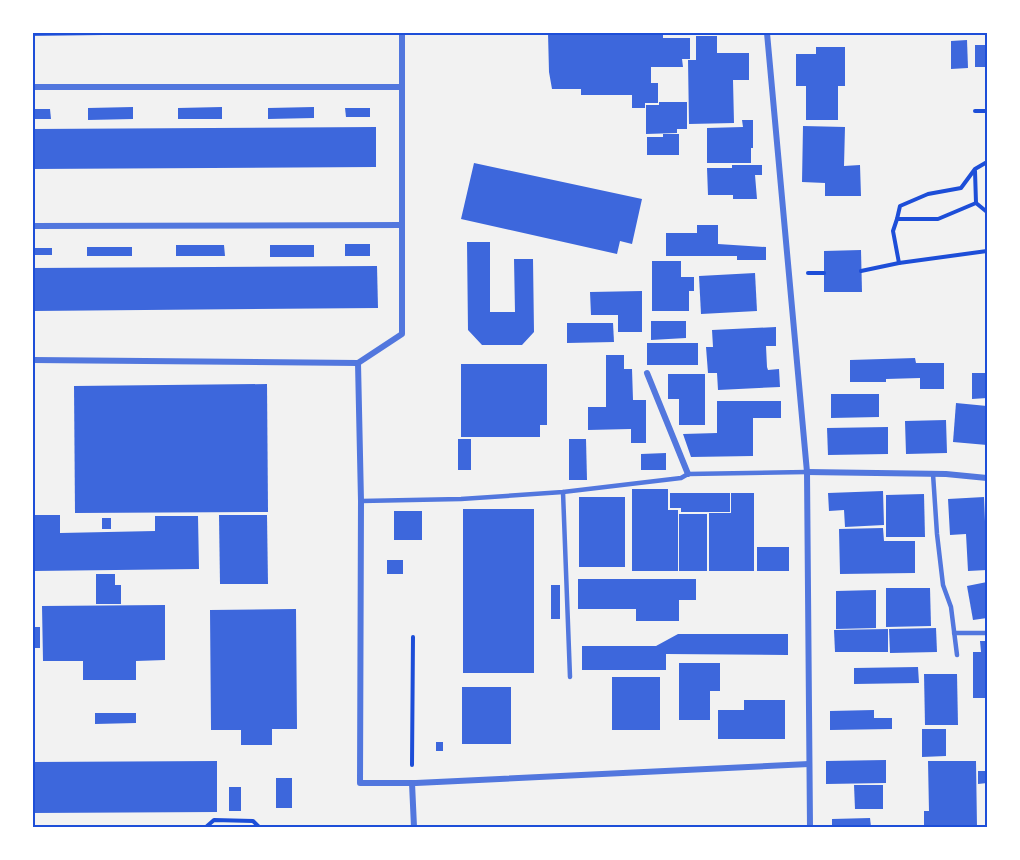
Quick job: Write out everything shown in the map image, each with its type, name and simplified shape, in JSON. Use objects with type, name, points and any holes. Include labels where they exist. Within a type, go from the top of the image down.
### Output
[{"type":"street","points":[[33,360],[358,363],[402,334],[402,33]]},
{"type":"street","points":[[766,33],[807,472],[810,827]]},
{"type":"street","points":[[33,87],[402,87]]},
{"type":"street","points":[[33,226],[402,225]]},
{"type":"street","points":[[358,363],[361,501],[360,783],[412,783],[809,764]]},
{"type":"street","points":[[647,374],[688,474]]},
{"type":"street","points":[[807,472],[933,474],[987,478]]},
{"type":"street","points":[[412,783],[414,827]]},
{"type":"lane","points":[[361,501],[461,499],[563,492],[681,477],[688,474],[807,472]]},
{"type":"lane","points":[[933,474],[943,585],[951,607],[957,655]]},
{"type":"lane","points":[[563,492],[570,677]]},
{"type":"lane","points":[[954,633],[987,633]]},
{"type":"path","points":[[975,111],[987,111]]},
{"type":"path","points":[[899,263],[893,231],[900,206],[928,194],[961,188],[975,169],[987,162]]},
{"type":"path","points":[[975,169],[976,203],[987,212]]},
{"type":"path","points":[[897,219],[938,219],[976,203]]},
{"type":"path","points":[[861,271],[899,263],[987,251]]},
{"type":"path","points":[[412,783],[413,637]]},
{"type":"path","points":[[206,827],[214,820],[253,821],[259,827]]},
{"type":"building","points":[[33,33],[103,33],[103,35],[33,36]]},
{"type":"building","points":[[548,33],[663,33],[663,38],[690,38],[690,59],[682,59],[683,67],[651,67],[651,83],[658,83],[658,103],[645,103],[645,108],[632,108],[632,95],[581,95],[581,89],[552,89]]},
{"type":"building","points":[[696,36],[717,36],[717,53],[749,53],[749,80],[733,80],[734,123],[689,124],[688,60],[696,60]]},
{"type":"building","points":[[967,40],[968,68],[951,69],[951,41]]},
{"type":"building","points":[[975,45],[987,45],[987,67],[975,67]]},
{"type":"building","points":[[816,47],[845,47],[845,86],[838,86],[838,120],[806,120],[806,86],[796,86],[796,54],[816,54]]},
{"type":"building","points":[[659,102],[687,102],[687,129],[677,129],[677,133],[646,134],[646,105],[659,105]]},
{"type":"building","points":[[133,107],[133,119],[88,120],[88,108]]},
{"type":"building","points":[[222,107],[222,119],[178,119],[178,108]]},
{"type":"building","points":[[314,107],[314,118],[268,119],[268,108]]},
{"type":"building","points":[[345,108],[370,108],[370,117],[346,117]]},
{"type":"building","points":[[33,109],[50,109],[51,119],[33,119]]},
{"type":"building","points":[[742,120],[753,120],[751,163],[707,163],[707,128],[743,127]]},
{"type":"building","points":[[803,126],[845,127],[844,166],[860,165],[861,196],[825,196],[825,183],[802,182]]},
{"type":"building","points":[[376,127],[376,167],[33,169],[33,129]]},
{"type":"building","points":[[663,134],[679,134],[679,155],[647,155],[647,137],[663,137]]},
{"type":"building","points":[[474,163],[642,199],[632,244],[620,241],[617,254],[461,219]]},
{"type":"building","points":[[732,165],[762,165],[762,175],[755,175],[757,199],[733,199],[733,195],[708,195],[707,168],[732,168]]},
{"type":"building","points":[[697,225],[718,225],[718,244],[766,247],[766,260],[737,260],[737,256],[666,256],[666,233],[697,233]]},
{"type":"building","points":[[467,242],[490,242],[490,312],[515,312],[514,259],[533,259],[534,332],[522,345],[482,345],[468,330]]},
{"type":"building","points":[[345,244],[370,244],[370,256],[345,256]]},
{"type":"building","points":[[176,245],[224,245],[225,256],[176,256]]},
{"type":"building","points":[[270,245],[314,245],[314,257],[270,257]]},
{"type":"building","points":[[87,247],[132,247],[132,256],[87,256]]},
{"type":"building","points":[[33,248],[52,248],[52,255],[33,255]]},
{"type":"building","points":[[861,250],[862,292],[824,292],[824,251]]},
{"type":"building","points":[[652,261],[681,261],[681,277],[694,277],[694,291],[689,291],[689,311],[652,311]]},
{"type":"building","points":[[377,266],[378,308],[33,311],[33,268]]},
{"type":"building","points":[[755,273],[757,311],[701,314],[699,276]]},
{"type":"building","points":[[642,291],[642,332],[618,332],[618,315],[591,315],[590,292]]},
{"type":"building","points":[[651,321],[686,321],[686,338],[651,340]]},
{"type":"building","points":[[567,323],[613,323],[614,342],[567,343]]},
{"type":"building","points":[[776,327],[776,346],[766,346],[767,367],[768,370],[779,369],[780,387],[718,390],[717,373],[708,373],[706,347],[713,347],[712,330]]},
{"type":"building","points":[[647,343],[698,343],[698,365],[647,365]]},
{"type":"building","points":[[606,355],[624,355],[624,369],[632,369],[633,400],[646,400],[646,443],[631,443],[631,429],[588,430],[588,407],[606,407]]},
{"type":"building","points":[[915,358],[916,363],[944,363],[944,389],[920,389],[920,378],[886,379],[886,382],[850,382],[850,360]]},
{"type":"building","points":[[461,364],[547,364],[547,425],[540,425],[540,437],[461,437]]},
{"type":"building","points":[[972,373],[987,373],[987,398],[972,399]]},
{"type":"building","points":[[668,374],[705,374],[705,425],[679,425],[679,399],[668,399]]},
{"type":"building","points":[[267,384],[268,512],[75,513],[74,386]]},
{"type":"building","points":[[831,394],[879,394],[879,417],[831,418]]},
{"type":"building","points":[[717,401],[781,401],[781,418],[753,418],[753,456],[691,457],[683,434],[717,433]]},
{"type":"building","points":[[956,403],[987,406],[987,445],[953,442]]},
{"type":"building","points":[[946,420],[947,453],[906,454],[905,421]]},
{"type":"building","points":[[888,427],[888,454],[828,455],[827,428]]},
{"type":"building","points":[[458,439],[471,439],[471,470],[458,470]]},
{"type":"building","points":[[569,439],[586,439],[587,480],[569,480]]},
{"type":"building","points":[[666,453],[666,470],[641,470],[641,454]]},
{"type":"building","points":[[632,489],[668,489],[668,510],[678,510],[678,571],[632,571]]},
{"type":"building","points":[[883,491],[884,525],[845,527],[844,510],[829,511],[828,493]]},
{"type":"building","points":[[670,493],[730,493],[730,512],[681,512],[681,508],[670,508]]},
{"type":"building","points":[[731,493],[754,493],[754,571],[709,571],[709,513],[731,513]]},
{"type":"building","points":[[924,494],[925,537],[886,537],[886,495]]},
{"type":"building","points":[[579,497],[625,497],[625,567],[579,567]]},
{"type":"building","points":[[984,497],[987,570],[968,571],[966,534],[950,535],[948,499]]},
{"type":"building","points":[[463,509],[534,509],[534,673],[463,673]]},
{"type":"building","points":[[394,511],[422,511],[422,540],[394,540]]},
{"type":"building","points":[[679,514],[707,514],[707,571],[679,571]]},
{"type":"building","points":[[33,515],[60,515],[60,533],[155,531],[155,516],[198,516],[199,569],[33,571]]},
{"type":"building","points":[[219,515],[267,515],[268,584],[220,584]]},
{"type":"building","points":[[102,518],[111,518],[111,529],[102,529]]},
{"type":"building","points":[[883,528],[884,541],[915,541],[915,573],[840,574],[839,529]]},
{"type":"building","points":[[757,547],[789,547],[789,571],[757,571]]},
{"type":"building","points":[[387,560],[403,560],[403,574],[387,574]]},
{"type":"building","points":[[96,574],[115,574],[115,585],[121,585],[121,604],[96,604]]},
{"type":"building","points":[[578,579],[696,579],[696,600],[679,600],[679,621],[636,621],[636,609],[578,609]]},
{"type":"building","points":[[987,582],[987,618],[973,620],[967,586]]},
{"type":"building","points":[[551,585],[560,585],[560,619],[551,619]]},
{"type":"building","points":[[886,588],[930,588],[931,626],[886,627]]},
{"type":"building","points":[[876,590],[876,628],[836,629],[836,591]]},
{"type":"building","points":[[165,605],[165,660],[136,661],[136,680],[83,680],[83,661],[43,661],[42,606]]},
{"type":"building","points":[[296,609],[297,729],[272,729],[272,745],[241,745],[241,730],[211,730],[210,610]]},
{"type":"building","points":[[33,627],[40,627],[40,648],[33,648]]},
{"type":"building","points":[[936,628],[937,652],[890,653],[889,629]]},
{"type":"building","points":[[888,629],[888,652],[835,652],[834,630]]},
{"type":"building","points":[[678,634],[788,634],[788,655],[666,654],[666,670],[582,670],[582,646],[656,646]]},
{"type":"building","points":[[980,641],[987,641],[987,698],[973,698],[973,652],[981,652]]},
{"type":"building","points":[[679,663],[720,663],[720,691],[710,691],[710,720],[679,720]]},
{"type":"building","points":[[918,667],[919,683],[854,684],[854,668]]},
{"type":"building","points":[[924,674],[957,674],[958,725],[925,725]]},
{"type":"building","points":[[612,677],[660,677],[660,730],[612,730]]},
{"type":"building","points":[[462,687],[511,687],[511,744],[462,744]]},
{"type":"building","points":[[744,700],[785,700],[785,739],[718,739],[718,710],[744,710]]},
{"type":"building","points":[[874,710],[874,718],[892,718],[892,729],[830,730],[830,711]]},
{"type":"building","points":[[95,713],[136,713],[136,723],[95,724]]},
{"type":"building","points":[[922,729],[946,729],[946,756],[922,757]]},
{"type":"building","points":[[436,742],[443,742],[443,751],[436,751]]},
{"type":"building","points":[[886,760],[886,783],[826,784],[826,761]]},
{"type":"building","points":[[217,761],[217,812],[33,813],[33,762]]},
{"type":"building","points":[[928,761],[976,761],[977,827],[924,827],[924,811],[929,811]]},
{"type":"building","points":[[978,771],[987,771],[987,783],[978,784]]},
{"type":"building","points":[[276,778],[292,778],[292,808],[276,808]]},
{"type":"building","points":[[854,785],[883,785],[883,809],[855,809]]},
{"type":"building","points":[[229,787],[241,787],[241,811],[229,811]]},
{"type":"building","points":[[870,818],[871,827],[832,827],[832,819]]}]
